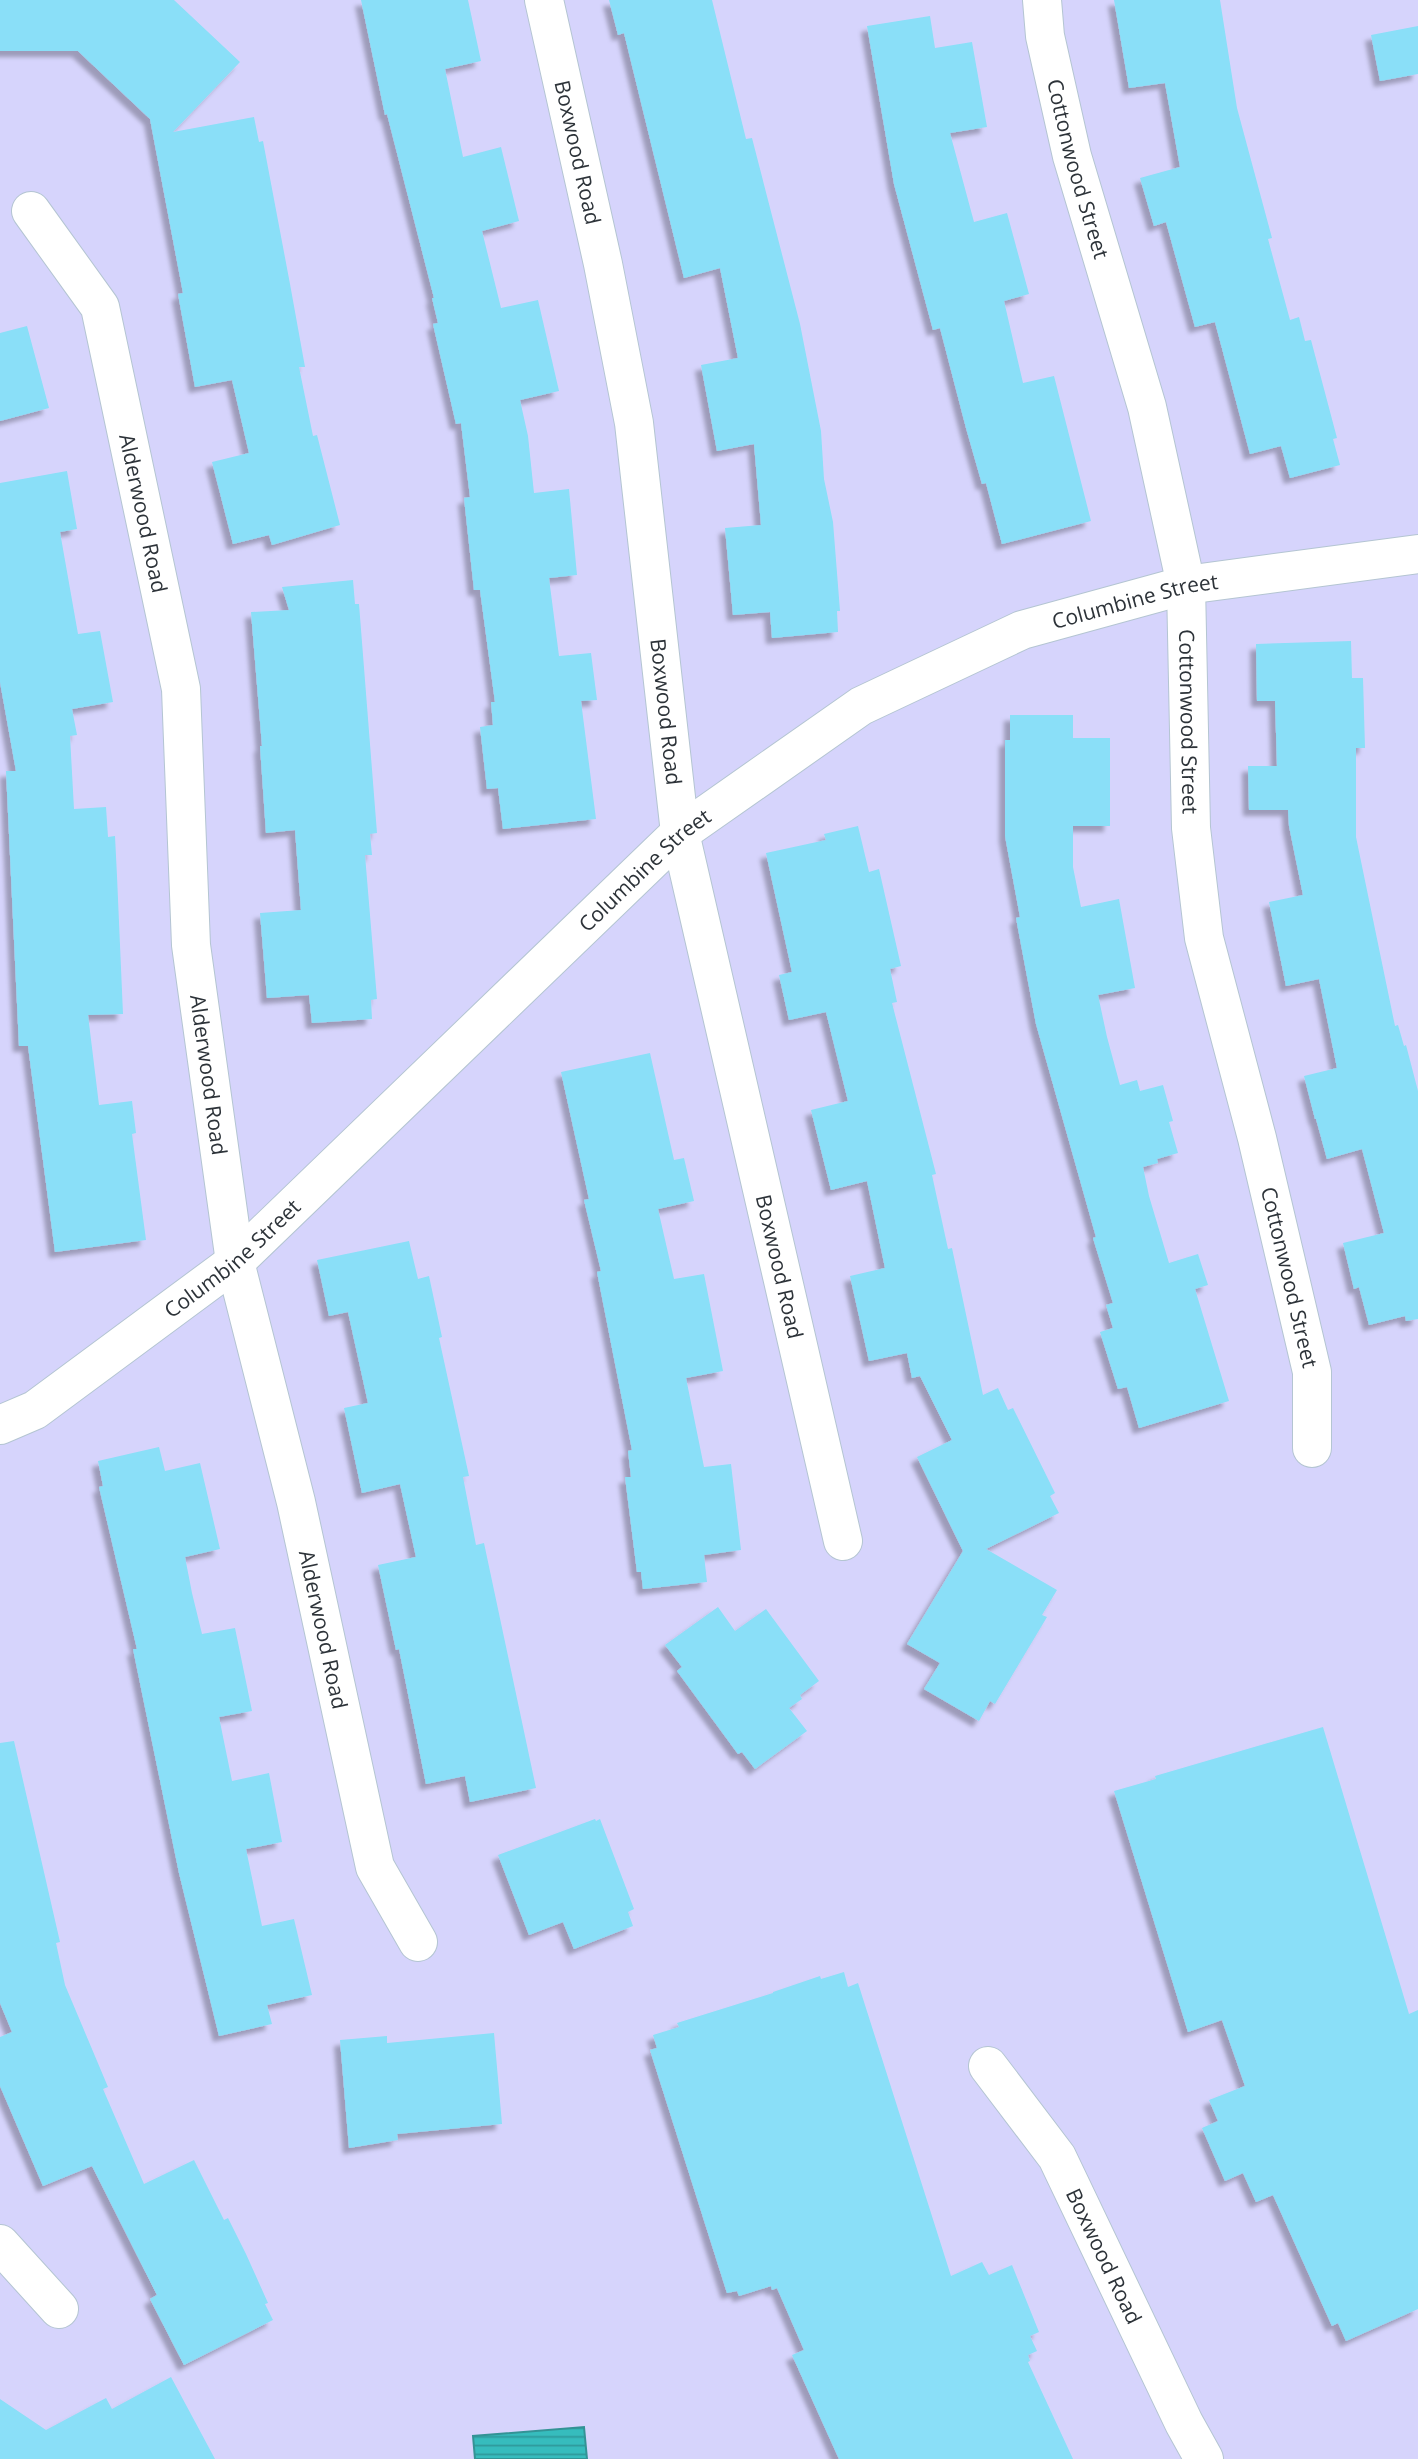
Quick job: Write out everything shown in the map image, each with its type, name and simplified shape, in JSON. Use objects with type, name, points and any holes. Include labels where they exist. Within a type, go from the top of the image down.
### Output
[{"type":"street","name":"Boxwood Road","points":[[544,0],[603,264],[634,423],[680,833],[843,1541]]},
{"type":"street","name":"Cottonwood Street","points":[[1042,0],[1045,36],[1072,156],[1147,407],[1186,585],[1191,828],[1204,938],[1257,1138],[1312,1372],[1312,1448]]},
{"type":"street","name":"Alderwood Road","points":[[32,211],[100,307],[181,689],[191,945],[235,1262],[296,1502],[375,1867],[418,1942]]},
{"type":"street","name":"Columbine Street","points":[[0,1426],[35,1410],[235,1262],[680,833],[861,706],[1022,630],[1186,585],[1418,554]]},
{"type":"street","name":"Boxwood Road","points":[[988,2066],[1057,2157],[1184,2424],[1204,2459]]},
{"type":"street","points":[[0,2244],[59,2309]]},
{"type":"shaded area","points":[[0,0],[1418,0],[1418,2459],[0,2459]]},
{"type":"shaded area","points":[[584,2427],[587,2459],[475,2459],[473,2436]]},
{"type":"building","points":[[0,0],[174,0],[240,62],[173,132],[254,117],[259,142],[263,141],[290,284],[305,367],[299,367],[313,436],[317,435],[340,525],[272,545],[269,535],[233,544],[212,462],[249,453],[232,380],[195,387],[178,294],[183,293],[150,119],[78,51],[0,51]]},
{"type":"building","points":[[361,0],[468,0],[481,61],[445,69],[463,157],[501,147],[519,221],[482,231],[501,308],[538,300],[559,391],[520,400],[528,436],[534,493],[569,489],[577,575],[549,578],[559,656],[591,653],[597,700],[581,701],[596,819],[503,829],[498,788],[487,789],[480,727],[493,725],[491,702],[495,702],[480,590],[474,590],[464,498],[470,497],[461,423],[456,424],[433,324],[438,323],[434,298],[387,114],[385,115]]},
{"type":"building","points":[[609,0],[712,0],[746,139],[752,138],[800,324],[821,431],[824,479],[833,522],[840,611],[837,611],[838,632],[772,638],[770,612],[733,615],[725,528],[761,525],[754,444],[717,451],[701,365],[738,358],[720,268],[684,278],[624,33],[618,35]]},
{"type":"building","points":[[1114,0],[1220,0],[1237,108],[1272,238],[1268,239],[1290,320],[1299,317],[1305,341],[1311,340],[1337,438],[1333,439],[1340,465],[1290,478],[1281,446],[1250,454],[1215,322],[1195,327],[1166,222],[1154,226],[1140,178],[1180,167],[1165,83],[1129,88]]},
{"type":"building","points":[[930,16],[935,48],[972,42],[987,127],[950,133],[974,222],[1007,213],[1029,294],[1004,301],[1023,383],[1054,376],[1091,521],[1002,544],[986,483],[982,484],[940,328],[933,330],[894,184],[867,26]]},
{"type":"building","points":[[1418,26],[1418,74],[1380,81],[1371,35]]},
{"type":"building","points":[[27,326],[49,408],[0,421],[0,333]]},
{"type":"building","points":[[67,471],[77,529],[60,532],[78,634],[100,631],[113,702],[72,709],[77,735],[70,736],[74,809],[106,807],[108,837],[115,836],[123,1014],[88,1015],[99,1105],[132,1101],[136,1133],[132,1134],[146,1240],[55,1252],[28,1046],[19,1046],[6,771],[16,771],[0,682],[0,483]]},
{"type":"building","points":[[353,580],[355,604],[359,604],[377,833],[370,834],[372,855],[365,855],[377,999],[371,1000],[372,1019],[312,1023],[309,995],[267,998],[260,913],[301,910],[295,830],[266,833],[251,612],[289,610],[282,587]]},
{"type":"building","points":[[1351,641],[1352,678],[1363,678],[1365,748],[1356,748],[1356,837],[1395,1026],[1398,1025],[1404,1046],[1406,1045],[1418,1091],[1418,1319],[1406,1321],[1405,1316],[1369,1325],[1359,1287],[1354,1289],[1343,1243],[1384,1233],[1362,1149],[1327,1159],[1304,1076],[1337,1068],[1319,979],[1286,986],[1269,902],[1303,895],[1288,810],[1249,810],[1248,766],[1277,766],[1275,701],[1257,701],[1256,644]]},
{"type":"building","points":[[1010,715],[1073,715],[1073,738],[1110,738],[1110,826],[1073,826],[1073,867],[1081,907],[1119,899],[1135,988],[1098,995],[1107,1037],[1120,1085],[1137,1080],[1140,1091],[1163,1085],[1173,1121],[1169,1122],[1178,1153],[1157,1159],[1158,1163],[1143,1167],[1149,1196],[1169,1263],[1198,1254],[1208,1285],[1195,1289],[1229,1401],[1139,1428],[1127,1387],[1118,1389],[1100,1332],[1113,1328],[1106,1305],[1113,1303],[1036,1024],[1016,918],[1020,917],[1005,836],[1005,740],[1010,740]]},
{"type":"building","points":[[858,826],[869,872],[879,869],[901,966],[890,969],[897,1002],[892,1003],[936,1174],[932,1175],[948,1249],[952,1248],[983,1395],[998,1388],[1008,1410],[1013,1408],[1055,1493],[1050,1496],[1059,1513],[986,1549],[1057,1590],[1042,1615],[1047,1617],[995,1704],[990,1701],[979,1721],[924,1689],[940,1663],[907,1644],[963,1551],[917,1457],[952,1440],[920,1376],[912,1378],[907,1353],[869,1361],[850,1276],[885,1268],[867,1181],[831,1190],[811,1110],[848,1101],[826,1012],[789,1020],[779,975],[792,972],[766,853],[826,840],[824,834]]},
{"type":"building","points":[[650,1053],[674,1160],[684,1158],[694,1201],[658,1209],[674,1279],[704,1274],[723,1371],[686,1378],[704,1467],[731,1464],[741,1550],[704,1555],[707,1582],[643,1589],[641,1572],[637,1572],[625,1477],[631,1477],[628,1451],[632,1450],[597,1272],[601,1271],[584,1200],[589,1199],[561,1072]]},
{"type":"building","points":[[409,1241],[418,1279],[429,1276],[442,1337],[439,1338],[469,1476],[463,1477],[476,1545],[484,1543],[536,1788],[470,1802],[465,1776],[426,1784],[399,1649],[396,1650],[378,1565],[416,1557],[400,1484],[362,1493],[344,1408],[368,1403],[348,1312],[329,1316],[317,1260]]},
{"type":"building","points":[[159,1447],[165,1471],[200,1463],[220,1549],[185,1557],[192,1593],[202,1634],[235,1628],[252,1711],[219,1717],[232,1781],[269,1773],[282,1842],[246,1849],[262,1926],[294,1919],[312,1995],[267,2005],[272,2024],[219,2036],[179,1873],[133,1649],[137,1649],[99,1487],[103,1486],[98,1461]]},
{"type":"building","points":[[718,1607],[735,1631],[766,1609],[819,1681],[800,1695],[802,1699],[789,1708],[807,1731],[755,1769],[742,1752],[738,1754],[677,1671],[682,1667],[665,1645]]},
{"type":"building","points":[[1323,1727],[1409,2014],[1418,2010],[1418,2309],[1346,2341],[1338,2323],[1332,2326],[1273,2195],[1256,2202],[1243,2173],[1225,2181],[1202,2128],[1218,2121],[1209,2100],[1245,2086],[1222,2020],[1188,2032],[1114,1791],[1156,1779],[1155,1776]]},
{"type":"building","points":[[14,1741],[60,1942],[56,1943],[65,1985],[108,2087],[103,2089],[144,2184],[194,2160],[224,2220],[228,2218],[246,2254],[273,2320],[184,2365],[150,2299],[157,2295],[92,2166],[43,2186],[0,2086],[0,2037],[12,2032],[0,2003],[0,1743]]},
{"type":"building","points":[[600,1819],[634,1909],[628,1912],[633,1926],[574,1949],[563,1922],[529,1935],[498,1855]]},
{"type":"building","points":[[844,1972],[848,1987],[858,1983],[951,2276],[982,2262],[989,2275],[1012,2265],[1039,2332],[1030,2336],[1037,2351],[1028,2355],[1028,2362],[1073,2459],[839,2459],[792,2355],[804,2350],[777,2288],[772,2290],[771,2286],[739,2296],[737,2291],[727,2293],[650,2050],[657,2048],[653,2035],[679,2027],[677,2023],[820,1976],[821,1979]]},
{"type":"building","points":[[494,2033],[502,2124],[397,2134],[398,2140],[349,2148],[340,2040],[387,2036],[387,2043]]},
{"type":"building","points":[[171,2377],[215,2459],[0,2459],[0,2399],[46,2430],[106,2398],[112,2409]]}]
